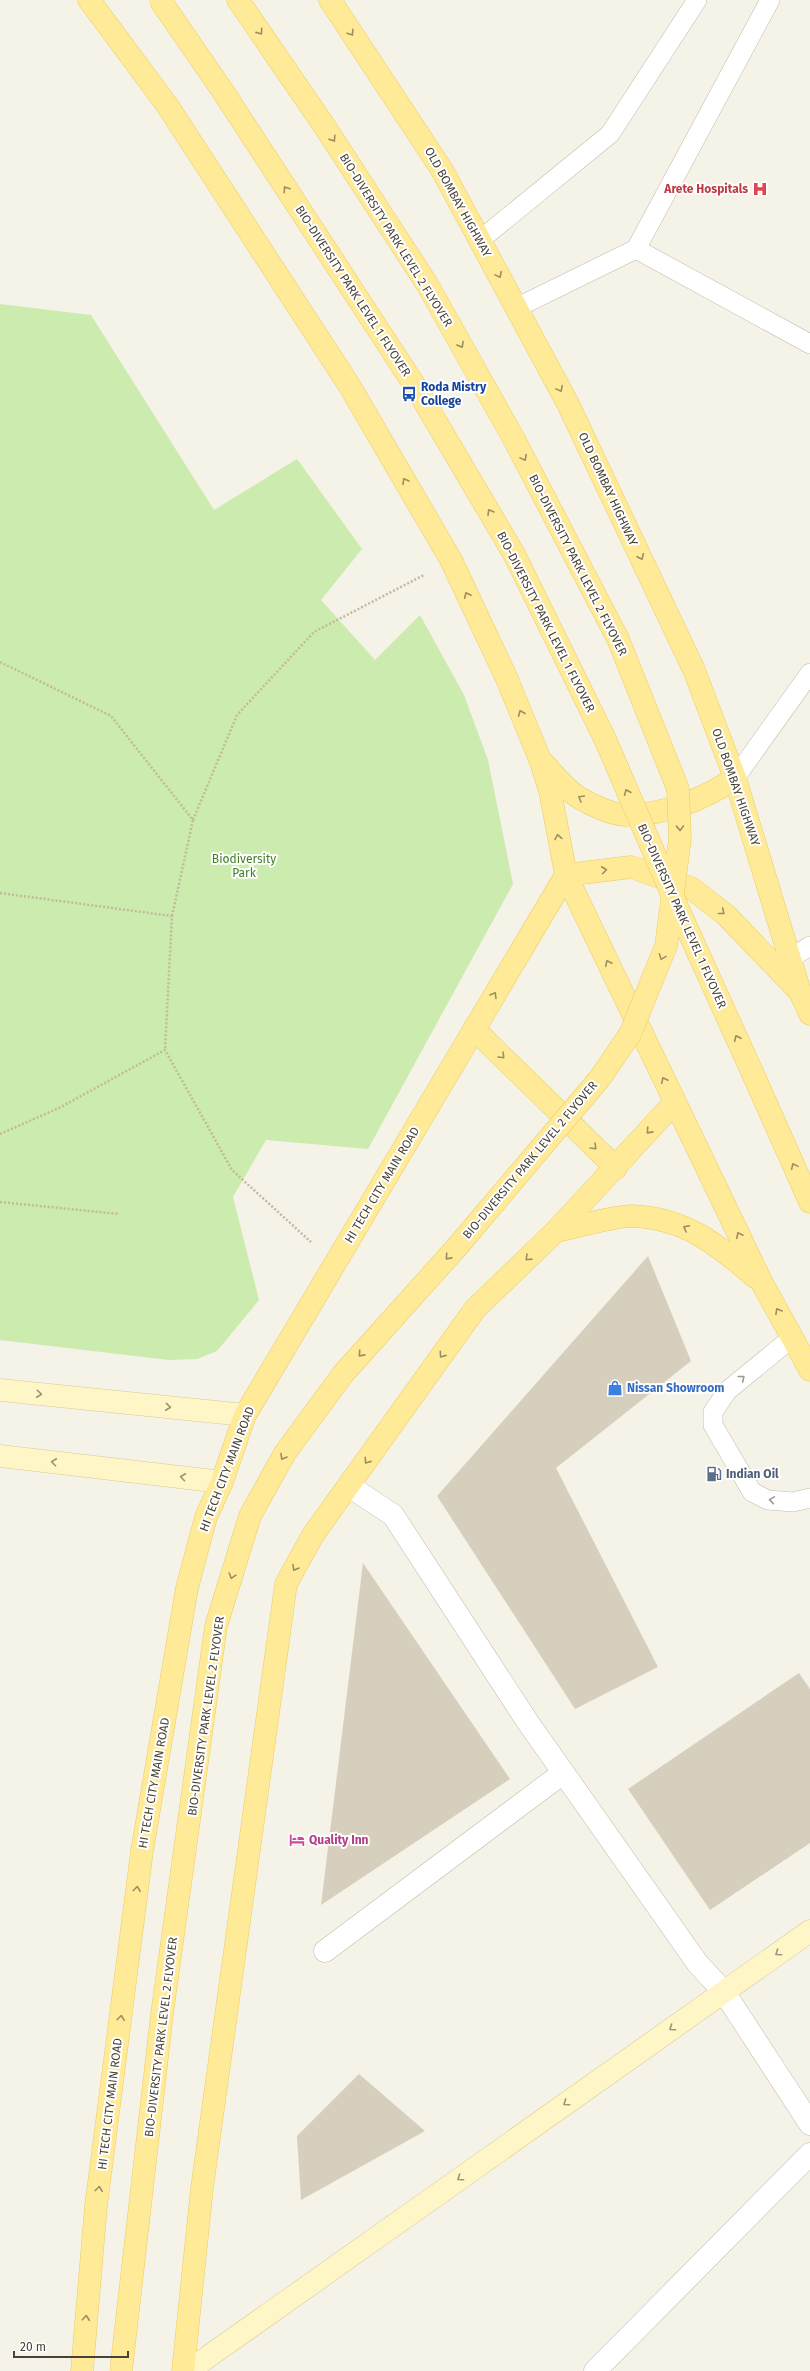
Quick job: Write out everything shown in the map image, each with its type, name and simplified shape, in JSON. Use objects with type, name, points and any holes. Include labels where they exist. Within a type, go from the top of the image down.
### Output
[{"type":"main road","points":[[89,0],[167,105],[349,385],[451,560],[507,679],[541,762],[550,791],[566,875],[762,1283],[810,1370]]},
{"type":"main road","name":"BIO-DIVERSITY PARK LEVEL 1 FLYOVER","points":[[160,0],[222,90],[415,386],[514,554],[605,739],[680,913],[810,1202]]},
{"type":"main road","name":"BIO-DIVERSITY PARK LEVEL 2 FLYOVER","points":[[122,2371],[162,2014],[216,1626],[250,1516],[285,1453],[343,1374],[462,1241],[600,1078],[630,1034],[666,946],[680,839],[678,790],[618,639],[515,441],[427,284],[323,124],[238,0]]},
{"type":"main road","name":"OLD BOMBAY HIGHWAY","points":[[330,0],[442,170],[568,404],[694,670],[735,778],[791,958],[800,992],[810,1014]]},
{"type":"main road","points":[[541,762],[577,796],[597,806],[626,815],[658,811],[693,801],[720,788],[735,778]]},
{"type":"main road","points":[[566,875],[631,867],[691,888],[726,915],[800,992]]},
{"type":"main road","name":"HI TECH CITY MAIN ROAD","points":[[82,2371],[96,2206],[142,1851],[187,1588],[206,1517],[222,1482],[246,1415],[566,875]]},
{"type":"main road","points":[[474,1029],[616,1168]]},
{"type":"main road","points":[[183,2371],[203,2180],[286,1584],[314,1535],[475,1309],[556,1231],[616,1168],[675,1102]]},
{"type":"main road","points":[[556,1231],[630,1216],[672,1221],[719,1246],[762,1283]]},
{"type":"street","points":[[0,1390],[246,1415]]},
{"type":"street","points":[[0,1456],[222,1482]]},
{"type":"street","points":[[349,1486],[393,1515],[527,1721],[698,1964],[724,1992],[810,2124]]},
{"type":"street","points":[[326,1951],[564,1773]]},
{"type":"street","points":[[188,2371],[810,1931]]},
{"type":"street","points":[[595,2371],[810,2154]]},
{"type":"lane","points":[[480,240],[610,134],[697,0]]},
{"type":"lane","points":[[516,308],[636,249],[770,0]]},
{"type":"lane","points":[[636,249],[810,344]]},
{"type":"lane","points":[[735,778],[810,673]]},
{"type":"lane","points":[[791,958],[810,946]]},
{"type":"lane","points":[[793,1337],[727,1391],[713,1412],[713,1425],[752,1492],[768,1500],[793,1502],[810,1498]]},
{"type":"path","points":[[335,1265],[232,1170],[165,1050],[172,916],[193,820],[238,715],[314,632],[451,560]]},
{"type":"path","points":[[0,662],[111,716],[193,820]]},
{"type":"path","points":[[0,893],[172,916]]},
{"type":"path","points":[[0,1134],[59,1108],[165,1050]]},
{"type":"path","points":[[0,1202],[119,1214]]},
{"type":"green space","name":"Biodiversity Park","points":[[0,304],[91,315],[214,510],[297,459],[362,549],[321,600],[375,660],[420,615],[464,695],[488,760],[513,884],[368,1149],[266,1140],[233,1197],[259,1300],[217,1351],[197,1359],[169,1360],[0,1340]]},
{"type":"building","points":[[648,1256],[691,1361],[556,1468],[658,1667],[575,1709],[437,1496]]},
{"type":"building","points":[[363,1563],[510,1779],[321,1905]]},
{"type":"building","points":[[799,1673],[810,1689],[810,1843],[710,1910],[628,1789]]},
{"type":"building","points":[[359,2074],[425,2131],[301,2200],[297,2136]]},
{"type":"place","name":"Arete Hospitals","points":[[760,189]]},
{"type":"place","name":"Roda Mistry College","points":[[409,394]]},
{"type":"place","name":"Nissan Showroom","points":[[615,1388]]},
{"type":"place","name":"Indian Oil","points":[[714,1474]]},
{"type":"place","name":"Quality Inn","points":[[297,1840]]}]
